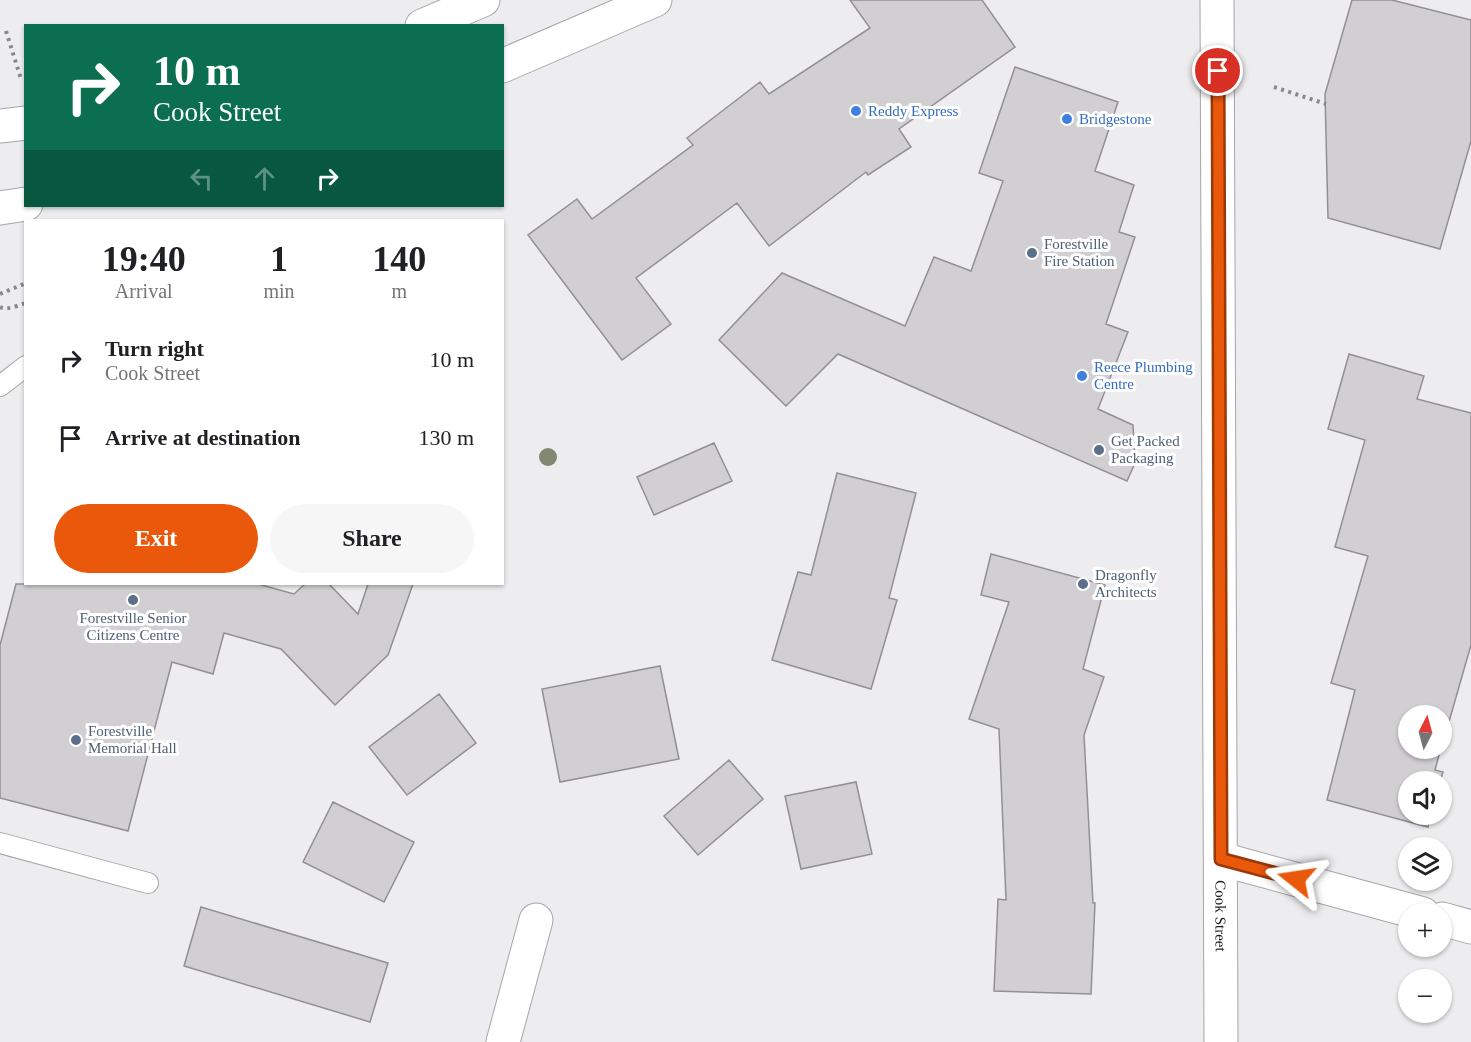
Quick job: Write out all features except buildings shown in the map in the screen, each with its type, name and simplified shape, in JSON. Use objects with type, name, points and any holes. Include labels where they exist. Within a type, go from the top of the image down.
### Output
[{"type":"main road","points":[[427,24],[483,0]]},
{"type":"main road","points":[[504,65],[655,0]]},
{"type":"main road","name":"Cook Street","points":[[1217,0],[1221,1042]]},
{"type":"main road","points":[[0,126],[24,123]]},
{"type":"main road","points":[[0,208],[24,204]]},
{"type":"main road","points":[[1221,859],[1398,907]]},
{"type":"main road","points":[[503,1042],[536,920]]},
{"type":"main road","points":[[1452,922],[1471,927]]},
{"type":"lane","points":[[0,386],[24,368]]},
{"type":"lane","points":[[0,843],[148,883]]},
{"type":"path","points":[[6,31],[21,79]]},
{"type":"path","points":[[1274,87],[1326,104]]},
{"type":"path","points":[[0,294],[24,284]]},
{"type":"path","points":[[0,307],[4,309],[24,304]]},
{"type":"place","name":"Reddy Express","points":[[856,111]]},
{"type":"place","name":"Bridgestone","points":[[1067,119]]},
{"type":"place","name":"Forestville Fire Station","points":[[1032,253]]},
{"type":"place","name":"Reece Plumbing Centre","points":[[1082,376]]},
{"type":"place","name":"Get Packed Packaging","points":[[1099,450]]},
{"type":"place","name":"Dragonfly Architects","points":[[1083,584]]},
{"type":"place","name":"Forestville Senior Citizens Centre","points":[[133,600]]},
{"type":"place","name":"Forestville Memorial Hall","points":[[76,740]]},
{"type":"route","points":[[1218,71],[1221,859],[1296,879]]}]
